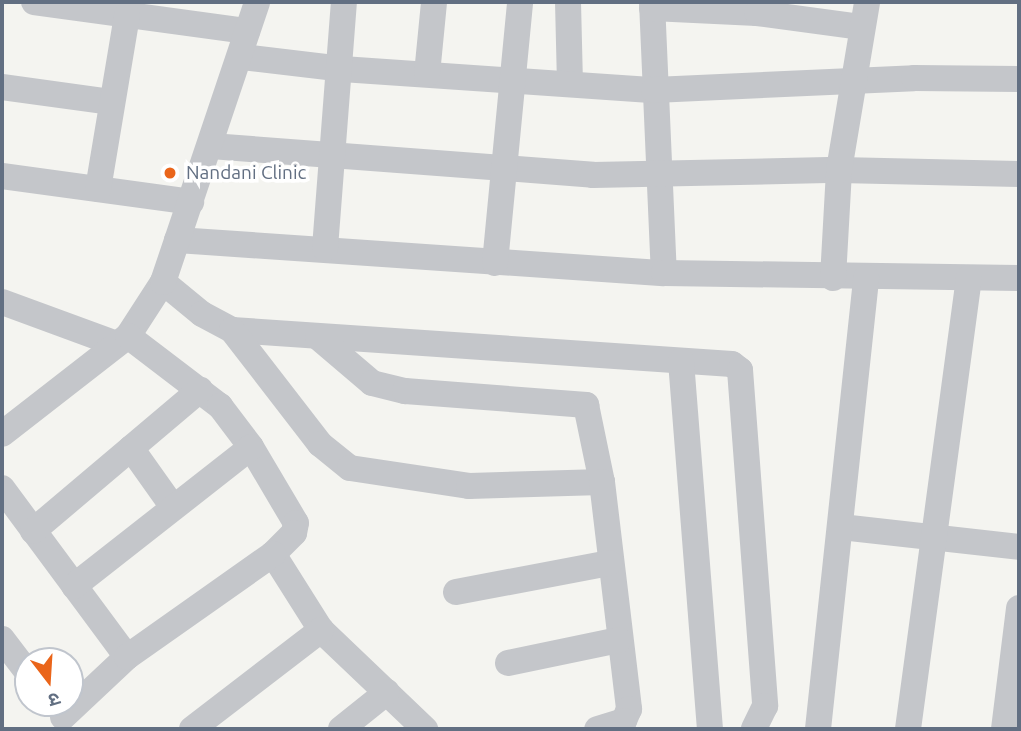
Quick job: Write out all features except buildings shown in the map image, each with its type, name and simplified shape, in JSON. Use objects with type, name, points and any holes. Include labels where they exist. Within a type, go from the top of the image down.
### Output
[{"type":"street","points":[[34,2],[93,5],[127,15],[167,10],[247,31]]},
{"type":"street","points":[[2,434],[126,337],[160,286],[242,57],[257,2]]},
{"type":"street","points":[[325,248],[342,69],[344,2]]},
{"type":"street","points":[[428,74],[434,2]]},
{"type":"street","points":[[495,263],[520,2]]},
{"type":"street","points":[[568,2],[570,83]]},
{"type":"street","points":[[833,278],[839,170],[860,27],[867,2]]},
{"type":"street","points":[[664,273],[652,5],[757,13],[860,27]]},
{"type":"street","points":[[98,189],[127,15]]},
{"type":"street","points":[[242,57],[342,69],[654,90],[1019,79]]},
{"type":"street","points":[[2,87],[112,102]]},
{"type":"street","points":[[211,146],[505,171],[660,177],[839,170],[1019,174]]},
{"type":"street","points":[[2,176],[191,202]]},
{"type":"street","points":[[177,240],[664,273],[833,278],[1019,278]]},
{"type":"street","points":[[818,729],[866,278]]},
{"type":"street","points":[[908,729],[969,278]]},
{"type":"street","points":[[160,286],[232,330],[732,364],[740,370],[743,382],[765,706],[754,729]]},
{"type":"street","points":[[5,308],[126,337],[200,390],[220,406],[251,447],[296,523],[294,533],[273,554],[127,657],[84,696]]},
{"type":"street","points":[[232,330],[320,444],[351,468],[469,486],[602,482]]},
{"type":"street","points":[[318,337],[372,383],[405,391],[581,402],[589,411],[602,482],[609,563],[629,709],[624,721],[597,729]]},
{"type":"street","points":[[681,361],[710,729]]},
{"type":"street","points":[[33,531],[200,390]]},
{"type":"street","points":[[74,586],[251,447]]},
{"type":"street","points":[[131,448],[173,507]]},
{"type":"street","points":[[2,488],[127,657]]},
{"type":"street","points":[[841,527],[1019,547]]},
{"type":"street","points":[[273,554],[321,629],[425,729]]},
{"type":"street","points":[[456,592],[609,563]]},
{"type":"street","points":[[1004,729],[1019,608]]},
{"type":"street","points":[[192,729],[321,629]]},
{"type":"street","points":[[2,639],[14,655]]},
{"type":"street","points":[[508,663],[619,640]]},
{"type":"street","points":[[341,729],[387,692]]},
{"type":"place","name":"Nandani Clinic","points":[[170,173]]}]
